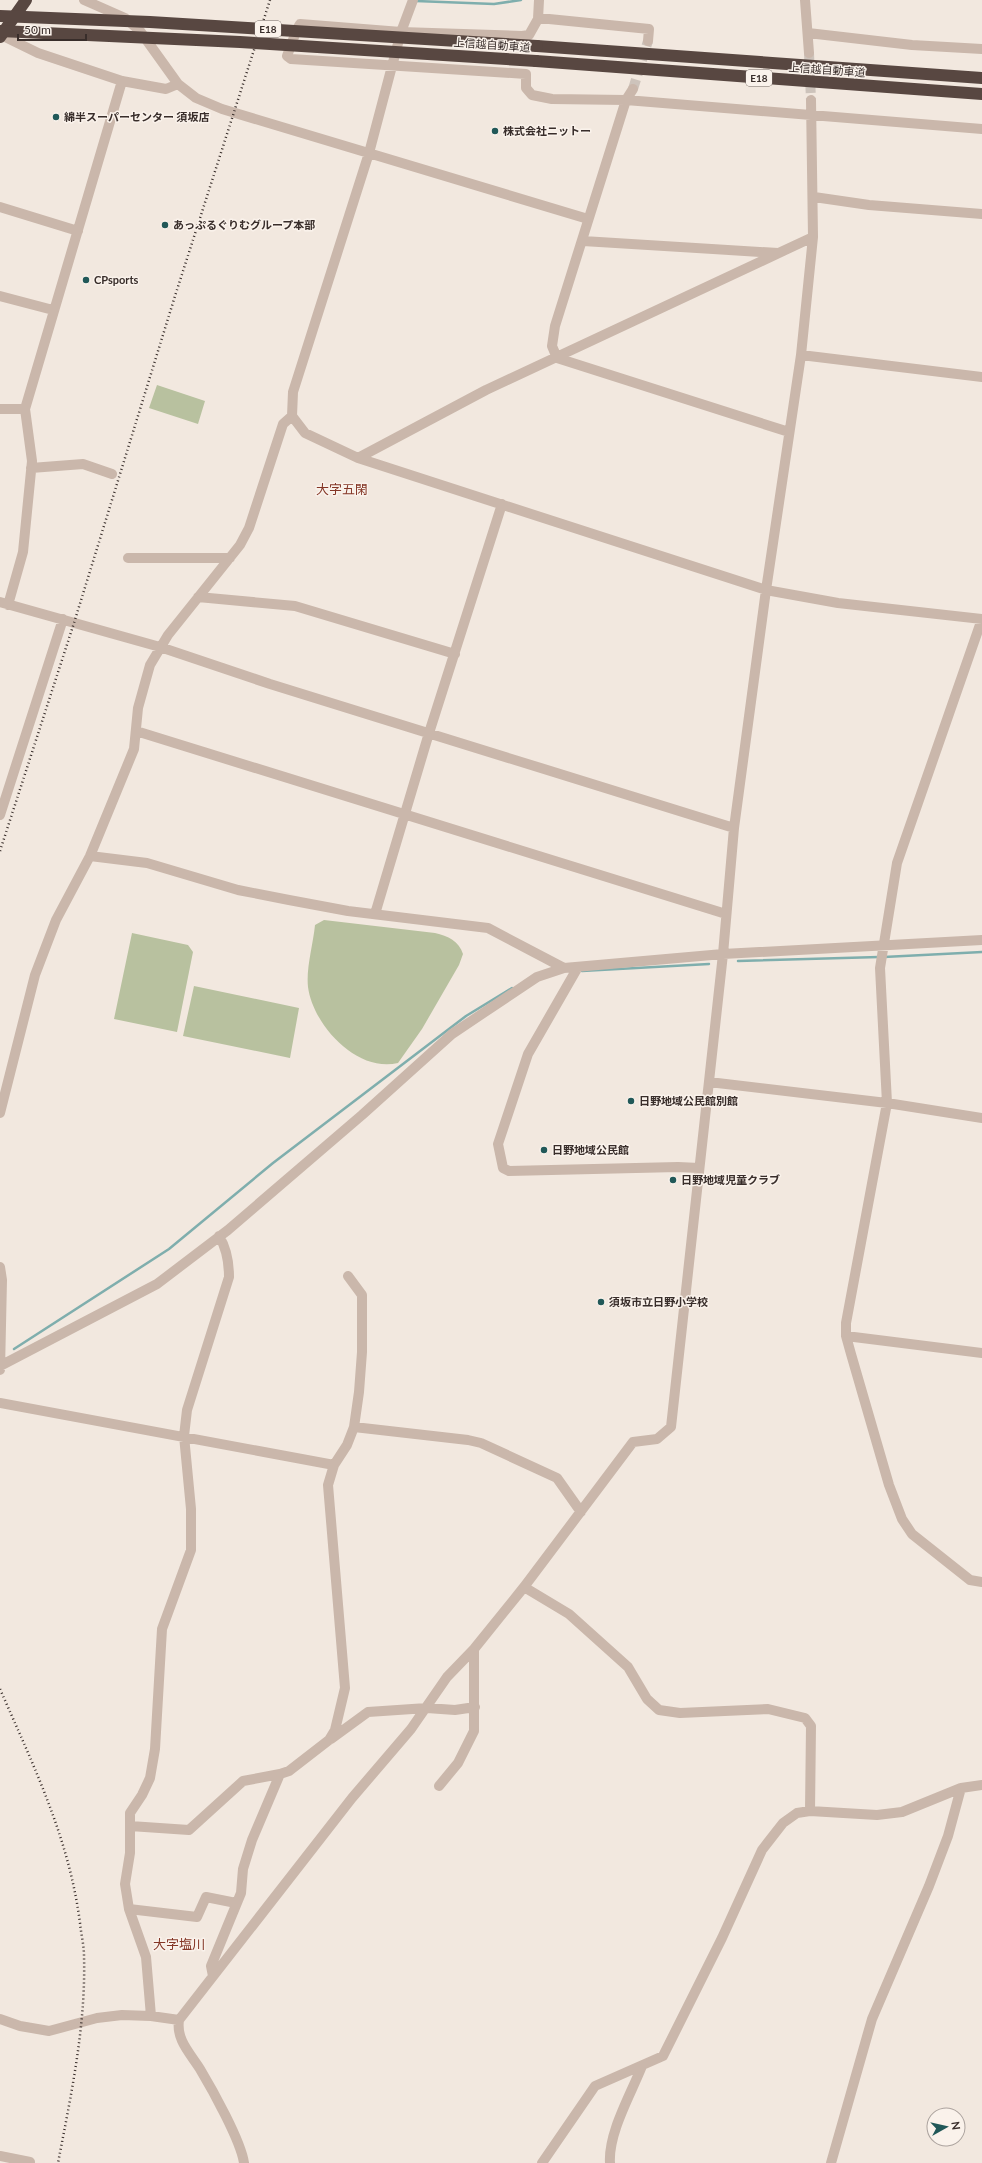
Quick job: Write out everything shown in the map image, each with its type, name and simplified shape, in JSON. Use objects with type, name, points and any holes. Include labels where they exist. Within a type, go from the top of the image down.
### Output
[{"type":"highway","points":[[0,34],[26,0]]},
{"type":"highway","name":"上信越自動車道","points":[[0,16],[150,22],[537,46],[982,78]]},
{"type":"highway","name":"上信越自動車道","points":[[0,34],[240,42],[536,61],[982,94]]},
{"type":"street","points":[[84,0],[125,18],[140,32],[178,84],[196,98],[222,109],[588,219]]},
{"type":"street","points":[[806,0],[809,53]]},
{"type":"street","points":[[539,2],[538,19],[529,35],[526,74],[526,88],[532,95],[577,101],[626,100],[982,129]]},
{"type":"street","points":[[412,3],[401,32],[369,153],[293,392],[292,416],[305,433],[358,458],[766,590],[801,598],[838,603],[982,619],[897,863],[881,960],[880,1002],[887,1104],[863,1238],[848,1303],[846,1336],[889,1485],[902,1519],[912,1534],[970,1580],[982,1582]]},
{"type":"street","points":[[538,19],[649,29],[648,40]]},
{"type":"street","points":[[526,74],[392,67],[291,59],[287,56],[300,24],[401,32],[529,35]]},
{"type":"street","points":[[808,33],[912,45],[982,49]]},
{"type":"street","points":[[0,34],[38,53],[122,81],[166,89],[178,84]]},
{"type":"street","points":[[122,81],[25,408],[31,468],[23,552],[4,603],[160,647],[429,734],[734,828]]},
{"type":"street","points":[[633,88],[626,100],[588,219],[583,241],[555,326],[552,346],[557,358],[790,432]]},
{"type":"street","points":[[244,2163],[242,2151],[231,2128],[177,2031],[179,2020],[352,1798],[427,1708],[447,1677],[474,1650],[524,1587],[633,1442],[657,1439],[671,1427],[723,954],[734,828],[766,590],[801,355],[813,237],[814,197],[811,100]]},
{"type":"street","points":[[814,197],[869,205],[982,214]]},
{"type":"street","points":[[0,207],[78,231]]},
{"type":"street","points":[[358,458],[486,390],[813,237]]},
{"type":"street","points":[[583,241],[780,253]]},
{"type":"street","points":[[0,296],[53,310]]},
{"type":"street","points":[[801,355],[982,377]]},
{"type":"street","points":[[0,409],[25,408]]},
{"type":"street","points":[[0,1113],[35,975],[56,920],[90,856],[134,749],[138,708],[150,665],[160,647],[240,545],[249,528],[283,424],[292,416]]},
{"type":"street","points":[[31,468],[83,464],[112,474]]},
{"type":"street","points":[[375,914],[429,734],[502,504]]},
{"type":"street","points":[[128,558],[230,558]]},
{"type":"street","points":[[198,597],[295,606],[455,654]]},
{"type":"street","points":[[0,814],[63,619]]},
{"type":"street","points":[[136,730],[726,914]]},
{"type":"street","points":[[90,856],[147,863],[238,890],[289,900],[375,914],[488,928],[564,968]]},
{"type":"street","points":[[0,1366],[158,1284],[219,1236],[362,1115],[452,1034],[537,977],[564,968],[723,954],[883,948],[982,940]]},
{"type":"street","points":[[578,967],[528,1054],[498,1144],[503,1168],[509,1171],[678,1167],[699,1168]]},
{"type":"street","points":[[709,1082],[887,1104],[982,1118]]},
{"type":"street","points":[[151,2016],[146,1958],[129,1909],[125,1884],[130,1853],[130,1813],[142,1795],[150,1778],[153,1764],[162,1629],[191,1550],[191,1509],[184,1436],[187,1410],[192,1390],[229,1277],[228,1260],[224,1244],[219,1236]]},
{"type":"street","points":[[0,1267],[2,1280],[0,1370]]},
{"type":"street","points":[[329,1740],[335,1730],[345,1688],[328,1485],[334,1465],[347,1445],[354,1427],[362,1352],[362,1295],[348,1276]]},
{"type":"street","points":[[846,1336],[982,1353]]},
{"type":"street","points":[[0,1403],[334,1465]]},
{"type":"street","points":[[354,1427],[468,1440],[481,1443],[557,1478],[581,1512]]},
{"type":"street","points":[[524,1587],[569,1614],[628,1666],[646,1699],[659,1710],[680,1713],[768,1709],[805,1718],[811,1726],[810,1811]]},
{"type":"street","points":[[439,1786],[458,1763],[474,1731],[474,1650]]},
{"type":"street","points":[[130,1826],[189,1830],[243,1781],[289,1771],[368,1712],[427,1708],[455,1710],[475,1707]]},
{"type":"street","points":[[213,1976],[211,1966],[240,1893],[243,1869],[252,1840],[280,1774]]},
{"type":"street","points":[[542,2163],[595,2086],[663,2056],[722,1938],[762,1850],[783,1823],[797,1813],[810,1811],[877,1815],[902,1812],[961,1788],[982,1785]]},
{"type":"street","points":[[831,2163],[872,2019],[929,1886],[948,1836],[961,1788]]},
{"type":"street","points":[[129,1909],[196,1917],[206,1897],[236,1903]]},
{"type":"street","points":[[0,2019],[20,2026],[49,2031],[97,2018],[122,2015],[151,2016],[179,2020]]},
{"type":"street","points":[[610,2163],[609,2152],[613,2135],[642,2066]]},
{"type":"street","points":[[0,2156],[30,2161]]},
{"type":"green space","points":[[157,385],[205,401],[198,424],[149,408]]},
{"type":"green space","points":[[324,920],[435,933],[456,942],[461,949],[463,954],[459,965],[422,1029],[398,1063],[383,1064],[367,1061],[353,1053],[340,1043],[318,1016],[308,987],[308,972],[315,925]]},
{"type":"green space","points":[[132,933],[188,945],[193,952],[177,1032],[114,1019]]},
{"type":"green space","points":[[194,986],[299,1008],[290,1058],[183,1036]]},
{"type":"waterway","points":[[416,1],[494,4],[521,0]]},
{"type":"waterway","points":[[884,957],[982,952]]},
{"type":"waterway","points":[[738,961],[879,957]]},
{"type":"waterway","points":[[582,971],[709,964]]},
{"type":"waterway","points":[[14,1349],[169,1249],[273,1163],[466,1016],[512,988]]},
{"type":"tunnel","points":[[633,89],[648,41]]},
{"type":"tunnel","points":[[809,53],[811,100]]},
{"type":"railway","points":[[0,851],[74,623],[175,296],[270,0]]},
{"type":"railway","points":[[0,1689],[49,1803],[59,1832],[75,1892],[84,1948],[83,2008],[77,2060],[58,2163]]},
{"type":"place","name":"綿半スーパーセンター 須坂店","points":[[56,117]]},
{"type":"place","name":"株式会社ニットー","points":[[495,131]]},
{"type":"place","name":"あっぷるぐりむグループ本部","points":[[165,225]]},
{"type":"place","name":"CPsports","points":[[86,280]]},
{"type":"place","name":"日野地域公民館別館","points":[[631,1101]]},
{"type":"place","name":"日野地域公民館","points":[[544,1150]]},
{"type":"place","name":"日野地域児童クラブ","points":[[673,1180]]},
{"type":"place","name":"須坂市立日野小学校","points":[[601,1302]]},
{"type":"district","name":"大字五閑","points":[[342,489]]},
{"type":"district","name":"大字塩川","points":[[179,1944]]}]
